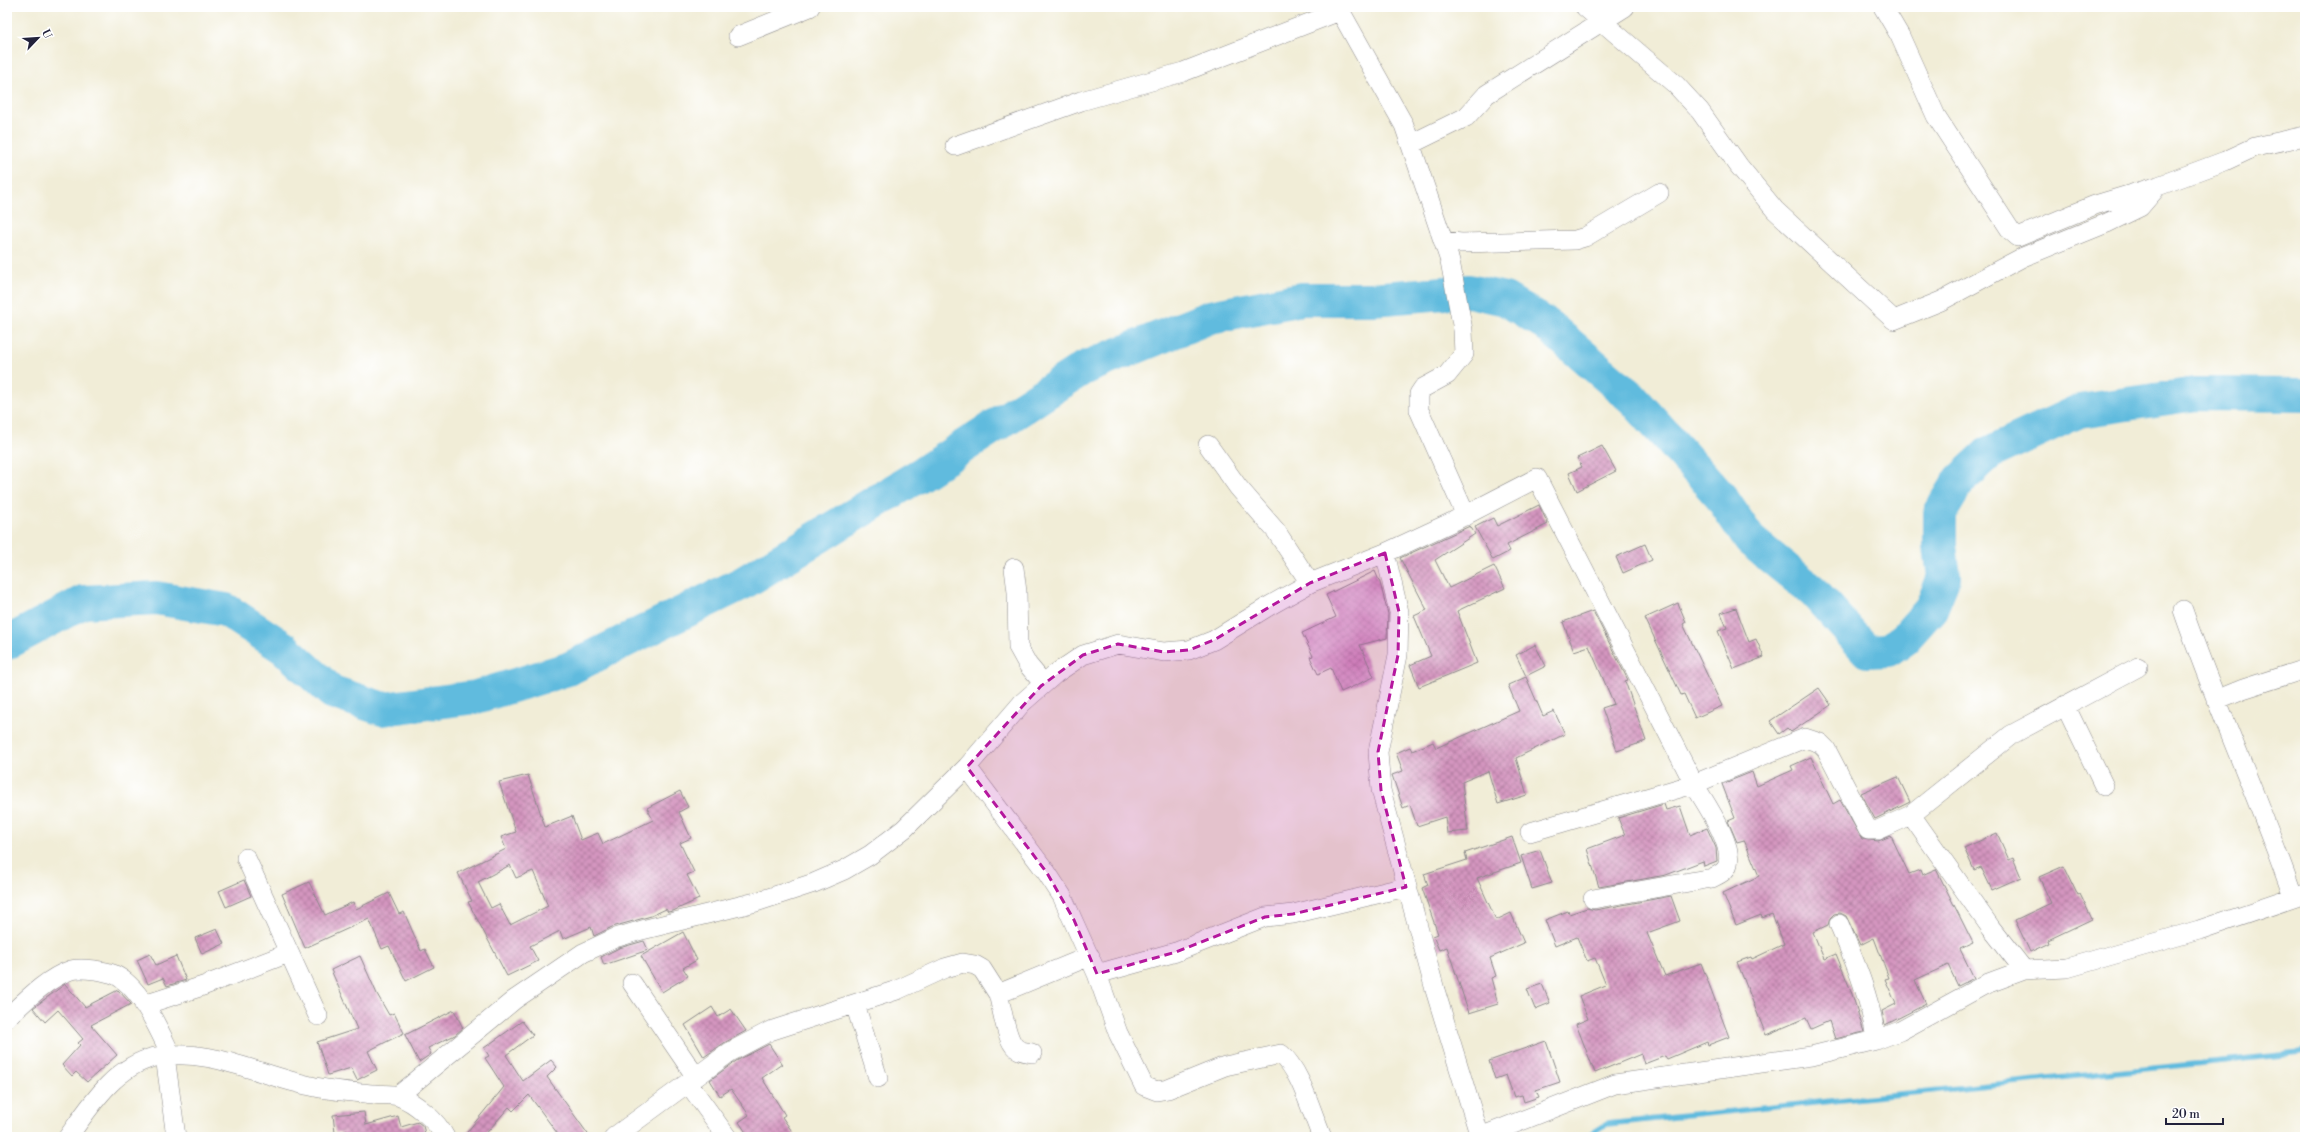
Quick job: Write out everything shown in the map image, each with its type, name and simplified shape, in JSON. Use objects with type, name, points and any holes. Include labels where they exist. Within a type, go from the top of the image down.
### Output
[{"type":"street","points":[[738,36],[810,7]]},
{"type":"street","points":[[1585,7],[1676,85],[1700,111],[1739,166],[1775,210],[1894,320],[1941,301],[2023,257],[2107,223],[2140,206],[2158,186]]},
{"type":"street","points":[[1411,144],[1466,117],[1487,94],[1603,22],[1624,7]]},
{"type":"street","points":[[1883,7],[1900,36],[1936,116],[2015,235],[2021,236],[2095,205],[2158,186],[2226,161],[2255,147],[2305,136]]},
{"type":"street","points":[[955,146],[1081,101],[1183,72],[1339,9],[1404,125],[1450,261],[1463,330],[1464,354],[1447,375],[1423,388],[1419,394],[1419,410],[1466,516]]},
{"type":"street","points":[[1444,241],[1466,243],[1575,240],[1585,237],[1659,193]]},
{"type":"street","points":[[1208,445],[1238,488],[1276,531],[1310,583]]},
{"type":"street","points":[[398,1096],[514,1000],[583,953],[621,936],[667,923],[756,902],[814,883],[844,870],[870,855],[904,829],[967,767],[1022,703],[1043,684],[1083,656],[1118,644],[1164,652],[1189,650],[1214,640],[1268,606],[1310,583],[1385,553],[1466,516],[1537,478],[1694,784],[1721,830],[1727,848],[1728,864],[1723,873],[1705,881],[1593,899]]},
{"type":"street","points":[[1385,553],[1399,612],[1398,655],[1378,752],[1381,790],[1406,887],[1464,1092],[1480,1137],[1615,1084],[1811,1056],[1876,1040],[1900,1031],[1986,984],[2024,970],[2067,968],[2199,930],[2299,896],[2205,675],[2183,610]]},
{"type":"street","points":[[1014,568],[1018,592],[1018,647],[1028,664],[1043,684]]},
{"type":"street","points":[[1530,832],[1694,784],[1805,738],[1816,741],[1826,749],[1868,830],[1878,830],[1911,815],[2011,735],[2064,705],[2138,667]]},
{"type":"street","points":[[2216,700],[2243,689],[2305,669]]},
{"type":"street","points":[[2064,705],[2104,786]]},
{"type":"street","points":[[967,767],[1047,873],[1074,920],[1098,974],[1118,1033],[1140,1081],[1147,1089],[1156,1091],[1168,1089],[1225,1066],[1281,1054],[1286,1058],[1295,1073],[1322,1137]]},
{"type":"street","points":[[1911,815],[1986,922],[2024,970]]},
{"type":"street","points":[[246,858],[318,1016]]},
{"type":"street","points":[[1098,974],[1176,952],[1265,917],[1293,914],[1406,887]]},
{"type":"street","points":[[1839,924],[1863,982],[1874,1020],[1876,1040]]},
{"type":"street","points":[[144,1005],[203,986],[289,953]]},
{"type":"street","points":[[998,994],[1090,956]]},
{"type":"street","points":[[614,1137],[730,1052],[770,1031],[904,988],[945,968],[968,962],[982,969],[998,994],[1013,1045],[1020,1050],[1032,1053]]},
{"type":"street","points":[[7,1018],[52,980],[70,970],[79,968],[113,974],[131,988],[144,1005],[168,1056],[176,1137]]},
{"type":"street","points":[[632,983],[727,1137]]},
{"type":"street","points":[[855,1004],[878,1078]]},
{"type":"street","points":[[68,1137],[93,1103],[126,1070],[154,1058],[168,1056],[200,1057],[243,1065],[312,1087],[398,1096],[424,1112],[445,1137]]},
{"type":"highlighted area","points":[[1385,553],[1399,612],[1398,655],[1378,752],[1381,790],[1406,887],[1293,914],[1265,917],[1176,952],[1097,974],[1074,920],[1047,873],[967,767],[1041,686],[1083,655],[1118,644],[1164,652],[1189,650],[1214,640],[1310,583]]},
{"type":"building","points":[[1602,446],[1616,471],[1577,491],[1569,473],[1582,467],[1577,458]]},
{"type":"building","points":[[1539,505],[1548,524],[1507,545],[1510,551],[1493,560],[1475,527],[1493,518],[1497,526]]},
{"type":"building","points":[[1470,526],[1475,534],[1435,560],[1449,588],[1494,566],[1505,588],[1457,611],[1477,663],[1419,687],[1410,665],[1431,656],[1414,616],[1427,610],[1400,558]]},
{"type":"building","points":[[1645,544],[1652,560],[1623,573],[1616,557]]},
{"type":"building","points":[[1375,571],[1380,583],[1388,614],[1387,638],[1360,645],[1374,677],[1341,692],[1331,668],[1318,674],[1310,657],[1313,656],[1302,633],[1336,617],[1326,595]]},
{"type":"building","points":[[1678,603],[1686,622],[1683,624],[1722,706],[1695,718],[1684,694],[1681,695],[1645,618]]},
{"type":"building","points":[[1736,608],[1749,642],[1756,639],[1764,657],[1734,669],[1718,631],[1727,628],[1721,613]]},
{"type":"building","points":[[1593,611],[1628,680],[1625,681],[1646,741],[1617,751],[1602,708],[1614,704],[1589,646],[1574,651],[1563,622]]},
{"type":"building","points":[[1535,645],[1546,666],[1526,676],[1516,655]]},
{"type":"building","points":[[1526,677],[1543,716],[1554,711],[1565,734],[1516,758],[1527,795],[1498,804],[1488,771],[1462,782],[1468,831],[1447,833],[1445,817],[1417,826],[1410,805],[1403,808],[1392,775],[1403,771],[1396,753],[1410,747],[1412,751],[1433,742],[1436,748],[1519,711],[1508,685]]},
{"type":"building","points":[[1819,688],[1831,705],[1791,732],[1787,728],[1779,734],[1770,721]]},
{"type":"building","points":[[1811,757],[1833,804],[1840,800],[1862,839],[1878,841],[1891,836],[1909,874],[1920,870],[1922,875],[1936,869],[1973,943],[1960,949],[1974,978],[1958,986],[1948,965],[1915,980],[1926,1004],[1885,1025],[1882,1011],[1896,1004],[1885,979],[1889,978],[1874,938],[1860,945],[1846,916],[1840,913],[1834,914],[1830,918],[1828,925],[1813,932],[1824,959],[1836,954],[1851,991],[1864,1032],[1835,1039],[1829,1021],[1811,1029],[1806,1018],[1766,1035],[1737,962],[1751,957],[1752,959],[1784,944],[1772,914],[1762,918],[1761,915],[1736,925],[1723,893],[1759,876],[1744,840],[1737,842],[1728,821],[1735,818],[1722,784],[1752,772],[1757,786],[1793,770],[1791,766]]},
{"type":"building","points":[[528,775],[545,827],[572,816],[581,840],[598,833],[603,844],[653,820],[647,808],[680,791],[688,807],[679,812],[691,838],[680,843],[694,872],[687,875],[699,899],[673,911],[668,912],[666,909],[651,916],[612,927],[594,936],[591,927],[563,939],[560,931],[530,946],[538,961],[507,976],[468,902],[472,901],[458,873],[506,849],[501,837],[516,832],[499,782]],"holes":[[[510,865],[516,878],[533,871],[548,906],[510,925],[499,904],[491,908],[478,882]]]},
{"type":"building","points":[[1898,777],[1910,802],[1875,819],[1861,793]]},
{"type":"building","points":[[1664,804],[1666,810],[1680,806],[1690,835],[1707,828],[1716,848],[1717,861],[1704,866],[1703,861],[1666,875],[1599,887],[1587,849],[1625,835],[1618,818]]},
{"type":"building","points":[[1997,833],[2009,860],[2013,858],[2021,877],[1992,890],[1981,867],[1974,870],[1964,848]]},
{"type":"building","points":[[1512,837],[1521,863],[1477,878],[1496,920],[1511,913],[1524,943],[1490,958],[1496,976],[1491,978],[1498,1004],[1469,1013],[1447,947],[1439,950],[1433,936],[1438,934],[1422,888],[1428,885],[1424,874],[1467,860],[1465,853]]},
{"type":"building","points":[[1540,850],[1552,883],[1532,889],[1521,856]]},
{"type":"building","points":[[2064,866],[2092,919],[2048,940],[2049,943],[2030,952],[2015,920],[2051,903],[2039,877]]},
{"type":"building","points":[[244,880],[251,896],[226,907],[219,891]]},
{"type":"building","points":[[309,882],[325,915],[353,902],[356,909],[389,893],[399,914],[404,912],[421,951],[425,949],[434,967],[406,981],[389,946],[382,949],[369,919],[305,948],[282,894]]},
{"type":"building","points":[[1671,896],[1680,921],[1647,933],[1665,976],[1701,963],[1729,1037],[1708,1045],[1707,1042],[1667,1059],[1665,1056],[1644,1064],[1641,1054],[1595,1073],[1576,1024],[1588,1019],[1579,996],[1606,985],[1595,958],[1587,961],[1577,937],[1555,946],[1545,920],[1568,911],[1569,914],[1587,908],[1595,910]]},
{"type":"building","points":[[217,929],[224,944],[202,954],[195,938]]},
{"type":"building","points":[[683,932],[697,960],[683,968],[688,976],[662,992],[641,956]]},
{"type":"building","points":[[644,941],[648,950],[604,965],[601,957],[619,948]]},
{"type":"building","points":[[150,954],[156,965],[176,956],[186,980],[167,986],[163,978],[148,984],[137,960]]},
{"type":"building","points":[[360,956],[377,994],[389,1015],[394,1013],[404,1033],[368,1051],[377,1070],[357,1080],[351,1068],[328,1075],[317,1042],[357,1029],[331,970]]},
{"type":"building","points":[[65,984],[85,1007],[118,990],[131,1004],[91,1025],[117,1055],[87,1082],[76,1072],[72,1076],[62,1065],[80,1045],[78,1043],[83,1039],[58,1010],[45,1022],[33,1008]]},
{"type":"building","points":[[1542,984],[1550,1003],[1535,1009],[1527,989]]},
{"type":"building","points":[[712,1007],[718,1017],[731,1009],[746,1031],[724,1043],[704,1057],[685,1025]]},
{"type":"building","points":[[454,1010],[463,1028],[455,1035],[428,1048],[431,1054],[419,1062],[405,1035]]},
{"type":"building","points":[[522,1021],[533,1035],[506,1055],[523,1081],[551,1060],[557,1067],[547,1077],[590,1137],[560,1137],[529,1095],[513,1111],[509,1107],[483,1137],[463,1137],[504,1087],[485,1058],[489,1056],[484,1048]]},
{"type":"building","points":[[1546,1041],[1560,1082],[1536,1090],[1539,1097],[1524,1102],[1522,1095],[1514,1097],[1506,1075],[1495,1079],[1489,1061]]},
{"type":"building","points":[[769,1044],[782,1064],[762,1078],[785,1115],[782,1117],[796,1137],[749,1137],[739,1122],[749,1115],[731,1089],[720,1096],[710,1080],[736,1061]]},
{"type":"building","points":[[364,1112],[366,1125],[398,1116],[401,1127],[418,1122],[423,1126],[426,1137],[341,1137],[340,1133],[347,1131],[335,1133],[333,1115]]},
{"type":"waterway","points":[[7,643],[83,602],[156,598],[226,610],[284,648],[332,692],[383,709],[476,697],[568,669],[743,583],[926,471],[1082,369],[1210,317],[1302,299],[1372,299],[1469,291],[1505,299],[1546,324],[1632,398],[1721,497],[1750,540],[1814,592],[1867,651],[1888,650],[1904,639],[1931,609],[1944,577],[1940,546],[1940,513],[1960,480],[1989,453],[2079,411],[2196,394],[2305,395]]},
{"type":"waterway","points":[[1586,1137],[1607,1124],[2301,1053],[2305,1049]]}]
